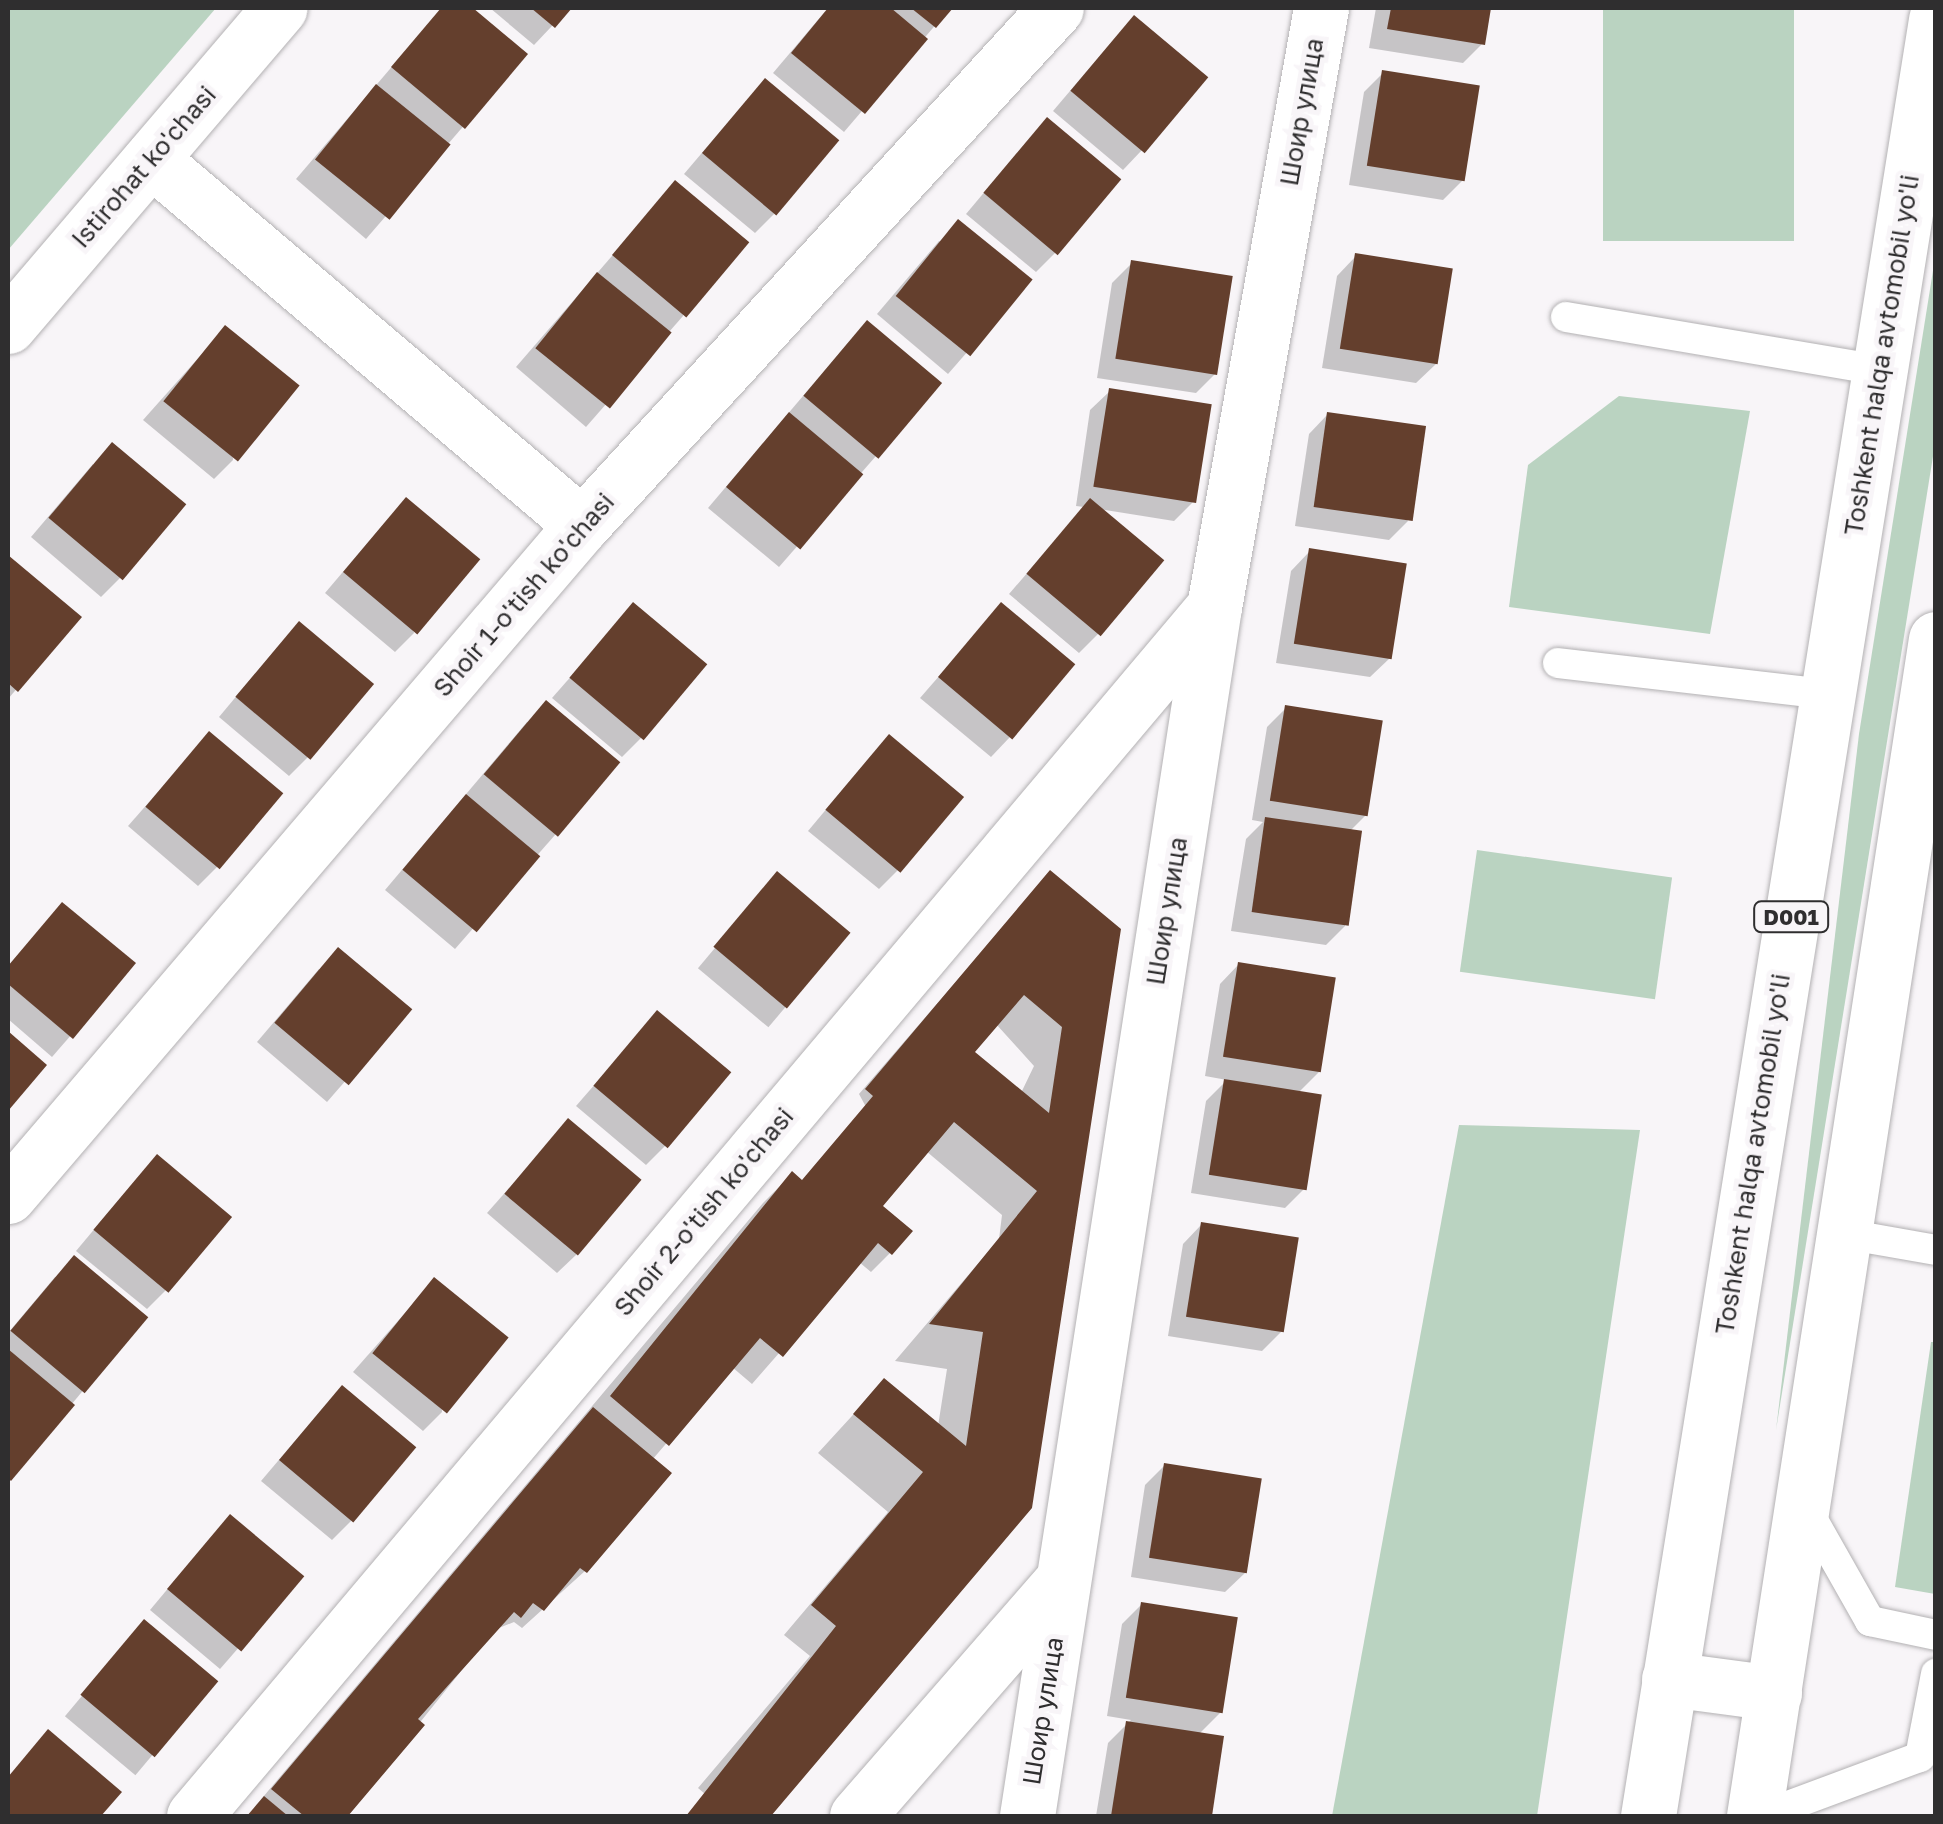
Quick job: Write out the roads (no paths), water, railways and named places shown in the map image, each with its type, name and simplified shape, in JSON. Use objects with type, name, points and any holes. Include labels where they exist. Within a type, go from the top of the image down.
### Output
[{"type":"main road","name":"Istirohat ko'chasi","points":[[8,326],[280,8]]},
{"type":"main road","name":"Shoir 1-o'tish ko'chasi","points":[[8,1196],[582,526],[1056,8]]},
{"type":"main road","name":"Шоир улица","points":[[1026,1816],[1214,607],[1320,8]]},
{"type":"main road","name":"Toshkent halqa avtomobil yo'li","points":[[1648,1816],[1936,18]]},
{"type":"main road","points":[[152,159],[582,526]]},
{"type":"main road","name":"Shoir 2-o'tish ko'chasi","points":[[194,1816],[1214,607]]},
{"type":"main road","points":[[1758,1816],[1844,1234],[1929,727],[1936,639]]},
{"type":"main road","points":[[857,1816],[1063,1580]]},
{"type":"main road","points":[[1669,1679],[1774,1693]]},
{"type":"lane","points":[[1566,317],[1879,370]]},
{"type":"lane","points":[[1558,663],[1828,694]]},
{"type":"lane","points":[[1844,1234],[1936,1250]]},
{"type":"lane","points":[[1803,1502],[1870,1621],[1936,1635]]},
{"type":"lane","points":[[1758,1816],[1928,1759],[1936,1674]]}]
